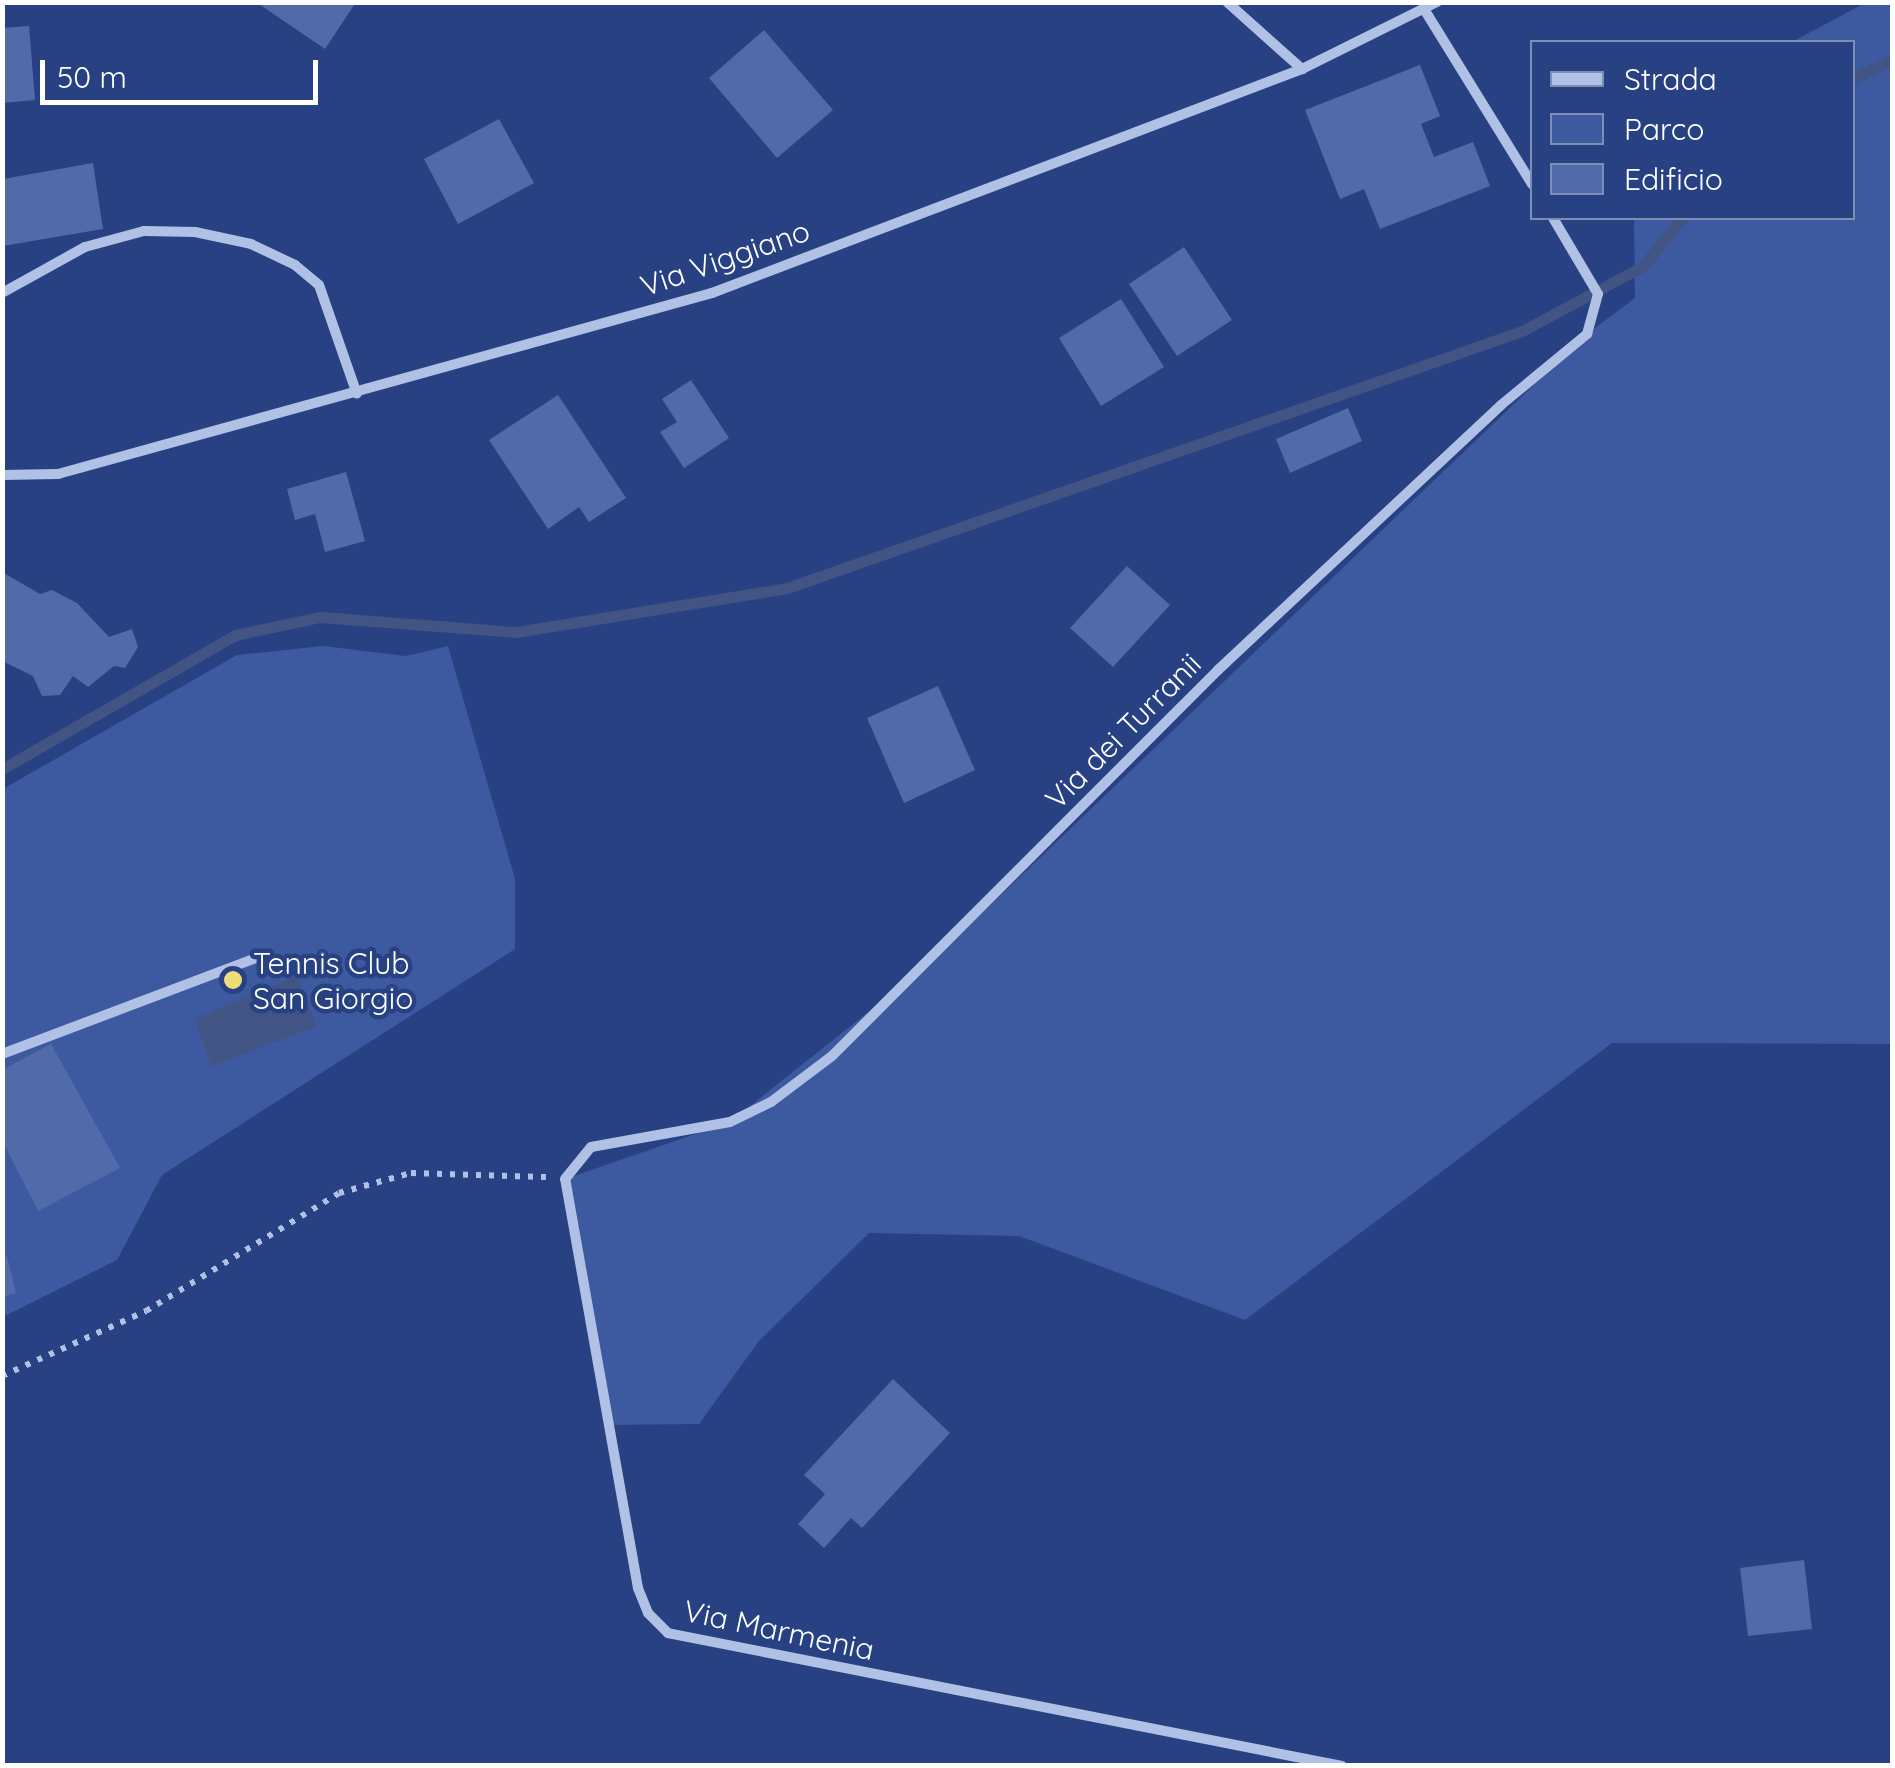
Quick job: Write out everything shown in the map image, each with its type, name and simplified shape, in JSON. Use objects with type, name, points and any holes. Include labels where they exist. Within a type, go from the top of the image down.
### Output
[{"type":"street","points":[[1227,2],[1302,69]]},
{"type":"street","name":"Via Viggiano","points":[[2,476],[58,474],[712,293],[1302,69],[1437,2]]},
{"type":"street","points":[[1424,9],[1530,181]]},
{"type":"street","name":"Via dei Turranii","points":[[565,1179],[574,1161],[598,1144],[683,1134],[744,1116],[848,1042],[1218,670],[1501,405],[1587,334],[1598,294],[1554,220]]},
{"type":"street","points":[[2,293],[86,248],[144,231],[195,232],[251,244],[295,264],[318,285],[357,394]]},
{"type":"street","points":[[2,1054],[260,956]]},
{"type":"street","name":"Via Marmenia","points":[[565,1179],[638,1588],[648,1612],[668,1632],[1342,1766]]},
{"type":"path","points":[[2,1376],[146,1311],[340,1194],[411,1173],[565,1179]]},
{"type":"green space","points":[[1865,3],[1892,3],[1892,1044],[1612,1043],[1245,1320],[1019,1236],[869,1233],[759,1341],[699,1424],[612,1425],[565,1179],[730,1122],[932,961],[1587,334],[1635,298],[1634,220],[1855,220],[1855,40],[1796,40]]},
{"type":"green space","name":"Tennis Club San Giorgio","points":[[323,646],[406,656],[448,646],[515,879],[515,949],[162,1175],[117,1260],[3,1317],[3,789],[237,655]]},
{"type":"shaded area","points":[[296,976],[317,1026],[211,1066],[195,1019]]},
{"type":"building","points":[[256,2],[356,2],[325,49]]},
{"type":"building","points":[[29,26],[35,100],[2,103],[2,28]]},
{"type":"building","points":[[764,30],[833,110],[777,158],[709,78]]},
{"type":"building","points":[[1420,65],[1440,116],[1421,124],[1434,157],[1473,142],[1490,186],[1380,229],[1364,189],[1340,199],[1305,110]]},
{"type":"building","points":[[499,119],[534,183],[458,224],[424,159]]},
{"type":"building","points":[[93,163],[103,229],[3,246],[3,179]]},
{"type":"building","points":[[1184,247],[1232,320],[1177,356],[1129,284]]},
{"type":"building","points":[[1121,299],[1164,367],[1101,406],[1059,338]]},
{"type":"building","points":[[691,380],[729,438],[684,468],[660,432],[677,422],[662,399]]},
{"type":"building","points":[[558,395],[626,498],[589,522],[579,507],[548,529],[489,440]]},
{"type":"building","points":[[1348,408],[1362,441],[1290,473],[1276,439]]},
{"type":"building","points":[[346,472],[365,541],[325,552],[315,514],[295,520],[287,489]]},
{"type":"building","points":[[1127,566],[1170,605],[1113,667],[1070,628]]},
{"type":"building","points":[[2,572],[40,594],[52,590],[77,603],[109,637],[132,629],[138,647],[125,668],[114,666],[88,687],[73,676],[60,695],[42,696],[33,676],[2,661]]},
{"type":"building","points":[[938,686],[975,770],[904,803],[867,718]]},
{"type":"building","points":[[51,1044],[120,1168],[38,1211],[2,1140],[2,1070]]},
{"type":"building","points":[[7,1256],[16,1293],[2,1297],[2,1257]]},
{"type":"building","points":[[893,1379],[950,1433],[862,1528],[851,1518],[824,1548],[798,1524],[825,1494],[804,1475]]},
{"type":"building","points":[[1804,1560],[1812,1629],[1748,1636],[1740,1568]]},
{"type":"waterway","points":[[1855,78],[1892,60]]},
{"type":"waterway","points":[[2,769],[235,635],[320,617],[516,632],[787,588],[1522,331],[1643,266],[1680,220]]},
{"type":"place","name":"Tennis Club San Giorgio","points":[[233,980]]}]
